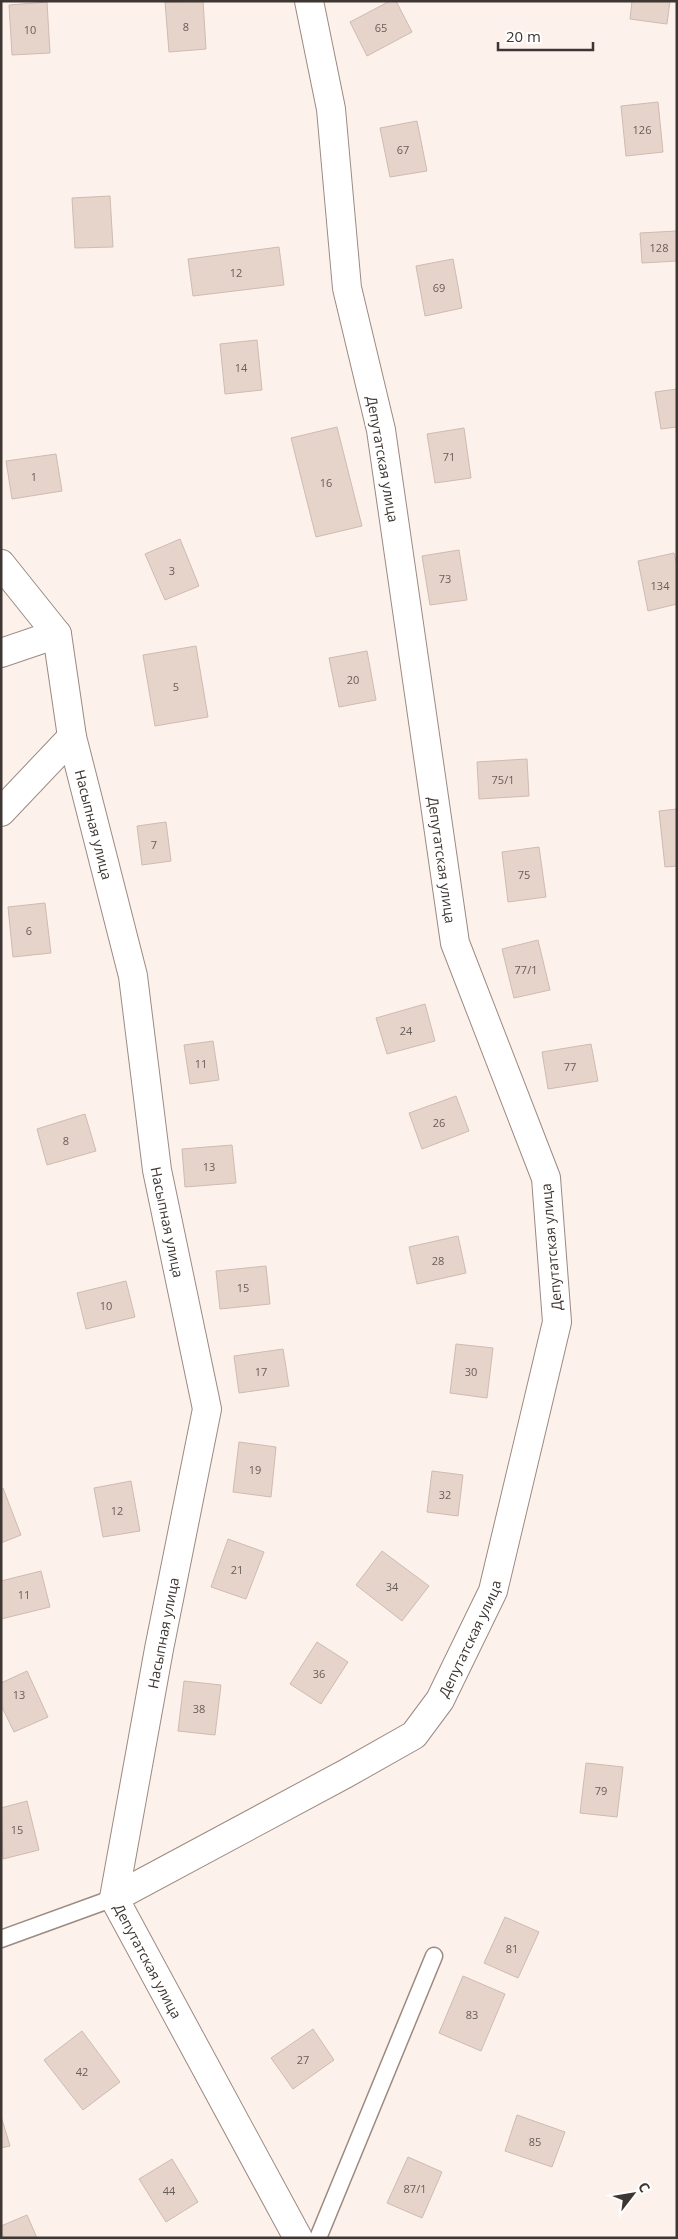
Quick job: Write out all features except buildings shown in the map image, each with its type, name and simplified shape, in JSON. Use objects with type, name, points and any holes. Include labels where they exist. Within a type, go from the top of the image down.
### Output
[{"type":"street","name":"Депутатская улица","points":[[298,2238],[114,1898],[414,1735],[440,1700],[493,1591],[558,1322],[546,1178],[455,943],[381,430],[347,288],[330,109],[309,1]]},
{"type":"street","points":[[1,564],[57,634],[1,653]]},
{"type":"street","name":"Насыпная улица","points":[[57,634],[72,737],[133,976],[157,1170],[207,1409],[159,1649],[114,1898]]},
{"type":"street","points":[[1,812],[72,737]]},
{"type":"lane","points":[[1,1939],[114,1898]]},
{"type":"lane","points":[[318,2238],[434,1956]]}]
